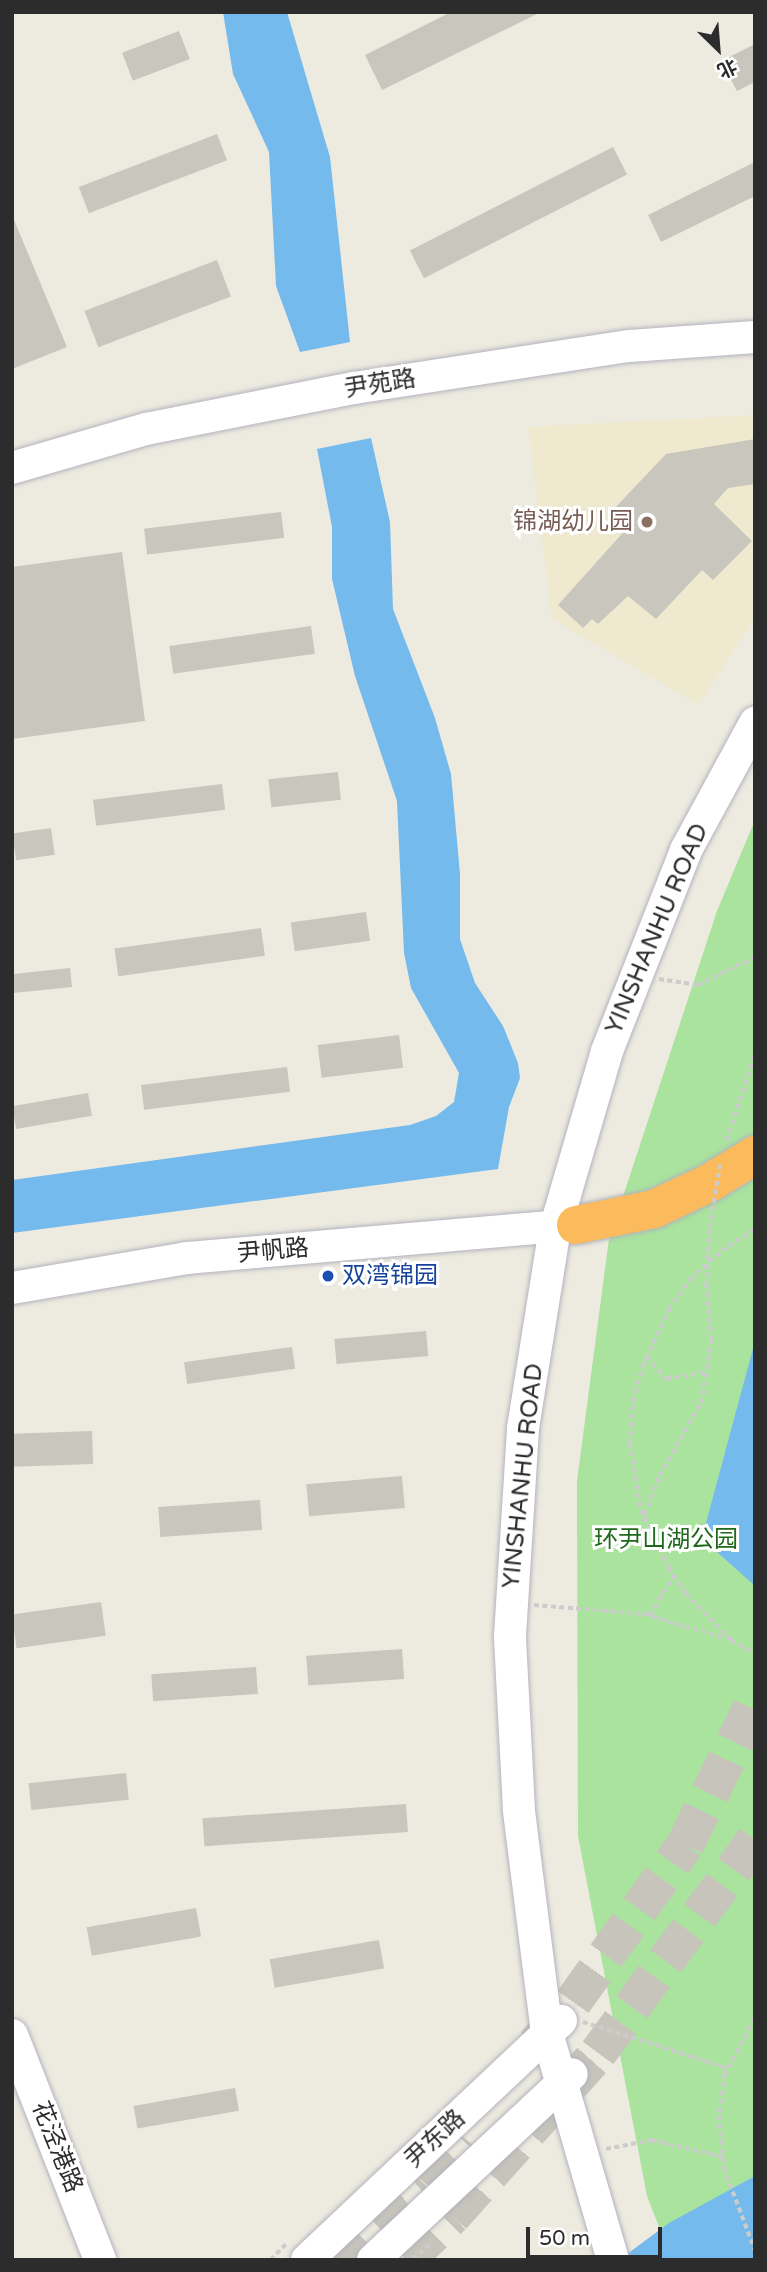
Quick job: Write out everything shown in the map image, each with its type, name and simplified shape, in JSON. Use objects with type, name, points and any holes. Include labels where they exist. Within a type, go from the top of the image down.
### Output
[{"type":"highway","points":[[566,1227],[654,1209],[711,1182],[734,1152]]},
{"type":"main road","name":"尹苑路","points":[[12,468],[146,429],[354,387],[630,346],[755,337]]},
{"type":"main road","name":"YINSHANHU ROAD","points":[[621,2255],[567,2079],[519,1810],[510,1636],[523,1428],[607,1051],[646,943],[686,850],[755,723]]},
{"type":"main road","name":"YINSHANHU ROAD","points":[[556,2025],[536,1803],[530,1605],[542,1427],[566,1227],[654,978],[708,845],[755,757]]},
{"type":"main road","name":"尹帆路","points":[[12,1287],[187,1258],[566,1227]]},
{"type":"main road","name":"尹东路","points":[[307,2260],[556,2025]]},
{"type":"main road","name":"花泾港路","points":[[12,2035],[100,2260]]},
{"type":"main road","name":"YINSHANHU ROAD","points":[[567,2079],[598,2151],[621,2255]]},
{"type":"main road","name":"尹东路","points":[[373,2260],[567,2079]]},
{"type":"path","points":[[654,978],[698,985],[755,957]]},
{"type":"path","points":[[644,1517],[659,1476],[701,1403],[711,1340],[706,1286],[709,1228],[734,1152],[746,1077],[755,1053]]},
{"type":"path","points":[[731,1640],[674,1575],[644,1517],[630,1443],[634,1398],[647,1357],[670,1308],[692,1278],[726,1248],[755,1230]]},
{"type":"path","points":[[647,1357],[666,1379],[707,1372]]},
{"type":"path","points":[[649,1615],[674,1575]]},
{"type":"path","points":[[530,1605],[649,1615],[731,1640],[755,1654]]},
{"type":"path","points":[[755,2019],[727,2068],[719,2115],[723,2157],[755,2250]]},
{"type":"path","points":[[556,2025],[727,2068]]},
{"type":"path","points":[[598,2151],[652,2140],[723,2157]]},
{"type":"shaded area","name":"锦湖幼儿园","points":[[755,415],[755,617],[699,705],[552,619],[528,427]]},
{"type":"green space","name":"环尹山湖公园","points":[[755,820],[755,2260],[672,2260],[647,2196],[578,1836],[577,1481],[609,1239],[717,911]]},
{"type":"water","points":[[223,12],[287,12],[330,157],[350,342],[300,352],[276,286],[269,152],[233,74]]},
{"type":"water","points":[[371,438],[390,522],[393,609],[435,718],[451,774],[460,874],[460,939],[475,983],[503,1026],[518,1063],[520,1078],[509,1107],[498,1169],[12,1233],[12,1180],[410,1125],[436,1116],[454,1102],[459,1073],[411,988],[404,953],[397,801],[355,676],[332,579],[332,527],[317,449]]},
{"type":"water","points":[[755,1341],[755,1586],[716,1551],[706,1523]]},
{"type":"water","points":[[755,2176],[755,2260],[619,2260],[669,2223]]},
{"type":"building","points":[[451,12],[541,12],[382,90],[365,55]]},
{"type":"building","points":[[179,31],[190,59],[133,81],[122,53]]},
{"type":"building","points":[[755,44],[755,82],[737,91],[721,61]]},
{"type":"building","points":[[217,134],[227,160],[89,213],[79,187]]},
{"type":"building","points":[[613,147],[627,175],[424,278],[410,251]]},
{"type":"building","points":[[755,162],[755,196],[661,242],[648,215]]},
{"type":"building","points":[[12,215],[67,347],[12,369]]},
{"type":"building","points":[[217,260],[231,296],[98,347],[84,311]]},
{"type":"building","points":[[755,439],[755,484],[728,488],[714,504],[752,541],[713,580],[702,570],[656,619],[628,596],[598,624],[592,619],[583,628],[558,605],[628,527],[612,511],[666,454]]},
{"type":"building","points":[[281,512],[284,538],[147,555],[144,529]]},
{"type":"building","points":[[122,552],[145,721],[12,739],[12,567]]},
{"type":"building","points":[[311,626],[315,654],[173,674],[169,646]]},
{"type":"building","points":[[338,772],[341,800],[271,807],[268,779]]},
{"type":"building","points":[[222,784],[225,810],[96,826],[93,800]]},
{"type":"building","points":[[51,828],[55,855],[16,860],[12,833]]},
{"type":"building","points":[[366,912],[370,941],[295,951],[291,923]]},
{"type":"building","points":[[261,928],[265,956],[118,976],[114,949]]},
{"type":"building","points":[[70,968],[72,987],[13,993],[12,974]]},
{"type":"building","points":[[399,1035],[403,1068],[322,1078],[318,1045]]},
{"type":"building","points":[[287,1067],[290,1092],[144,1110],[141,1085]]},
{"type":"building","points":[[88,1093],[92,1116],[16,1129],[12,1106]]},
{"type":"building","points":[[426,1331],[428,1356],[337,1364],[334,1339]]},
{"type":"building","points":[[292,1347],[295,1369],[187,1384],[184,1362]]},
{"type":"building","points":[[92,1431],[93,1464],[13,1467],[12,1434]]},
{"type":"building","points":[[402,1476],[405,1508],[309,1516],[306,1484]]},
{"type":"building","points":[[260,1500],[262,1530],[160,1537],[158,1507]]},
{"type":"building","points":[[101,1602],[106,1636],[17,1648],[12,1615]]},
{"type":"building","points":[[402,1649],[404,1679],[308,1686],[306,1656]]},
{"type":"building","points":[[256,1667],[258,1694],[153,1701],[151,1674]]},
{"type":"building","points":[[126,1773],[129,1800],[31,1810],[29,1783]]},
{"type":"building","points":[[406,1804],[408,1832],[204,1846],[202,1818]]},
{"type":"building","points":[[196,1908],[201,1937],[92,1956],[87,1927]]},
{"type":"building","points":[[379,1940],[384,1969],[275,1988],[270,1959]]},
{"type":"building","points":[[235,2088],[239,2111],[138,2129],[134,2106]]},
{"type":"tunnel","points":[[535,2045],[573,2002],[685,1845],[755,1701]]},
{"type":"tunnel","points":[[406,2260],[452,2216],[598,2053],[755,1840]]},
{"type":"tunnel","points":[[331,2260],[419,2178],[458,2133]]},
{"type":"place","name":"锦湖幼儿园","points":[[647,522]]},
{"type":"place","name":"双湾锦园","points":[[328,1276]]}]
